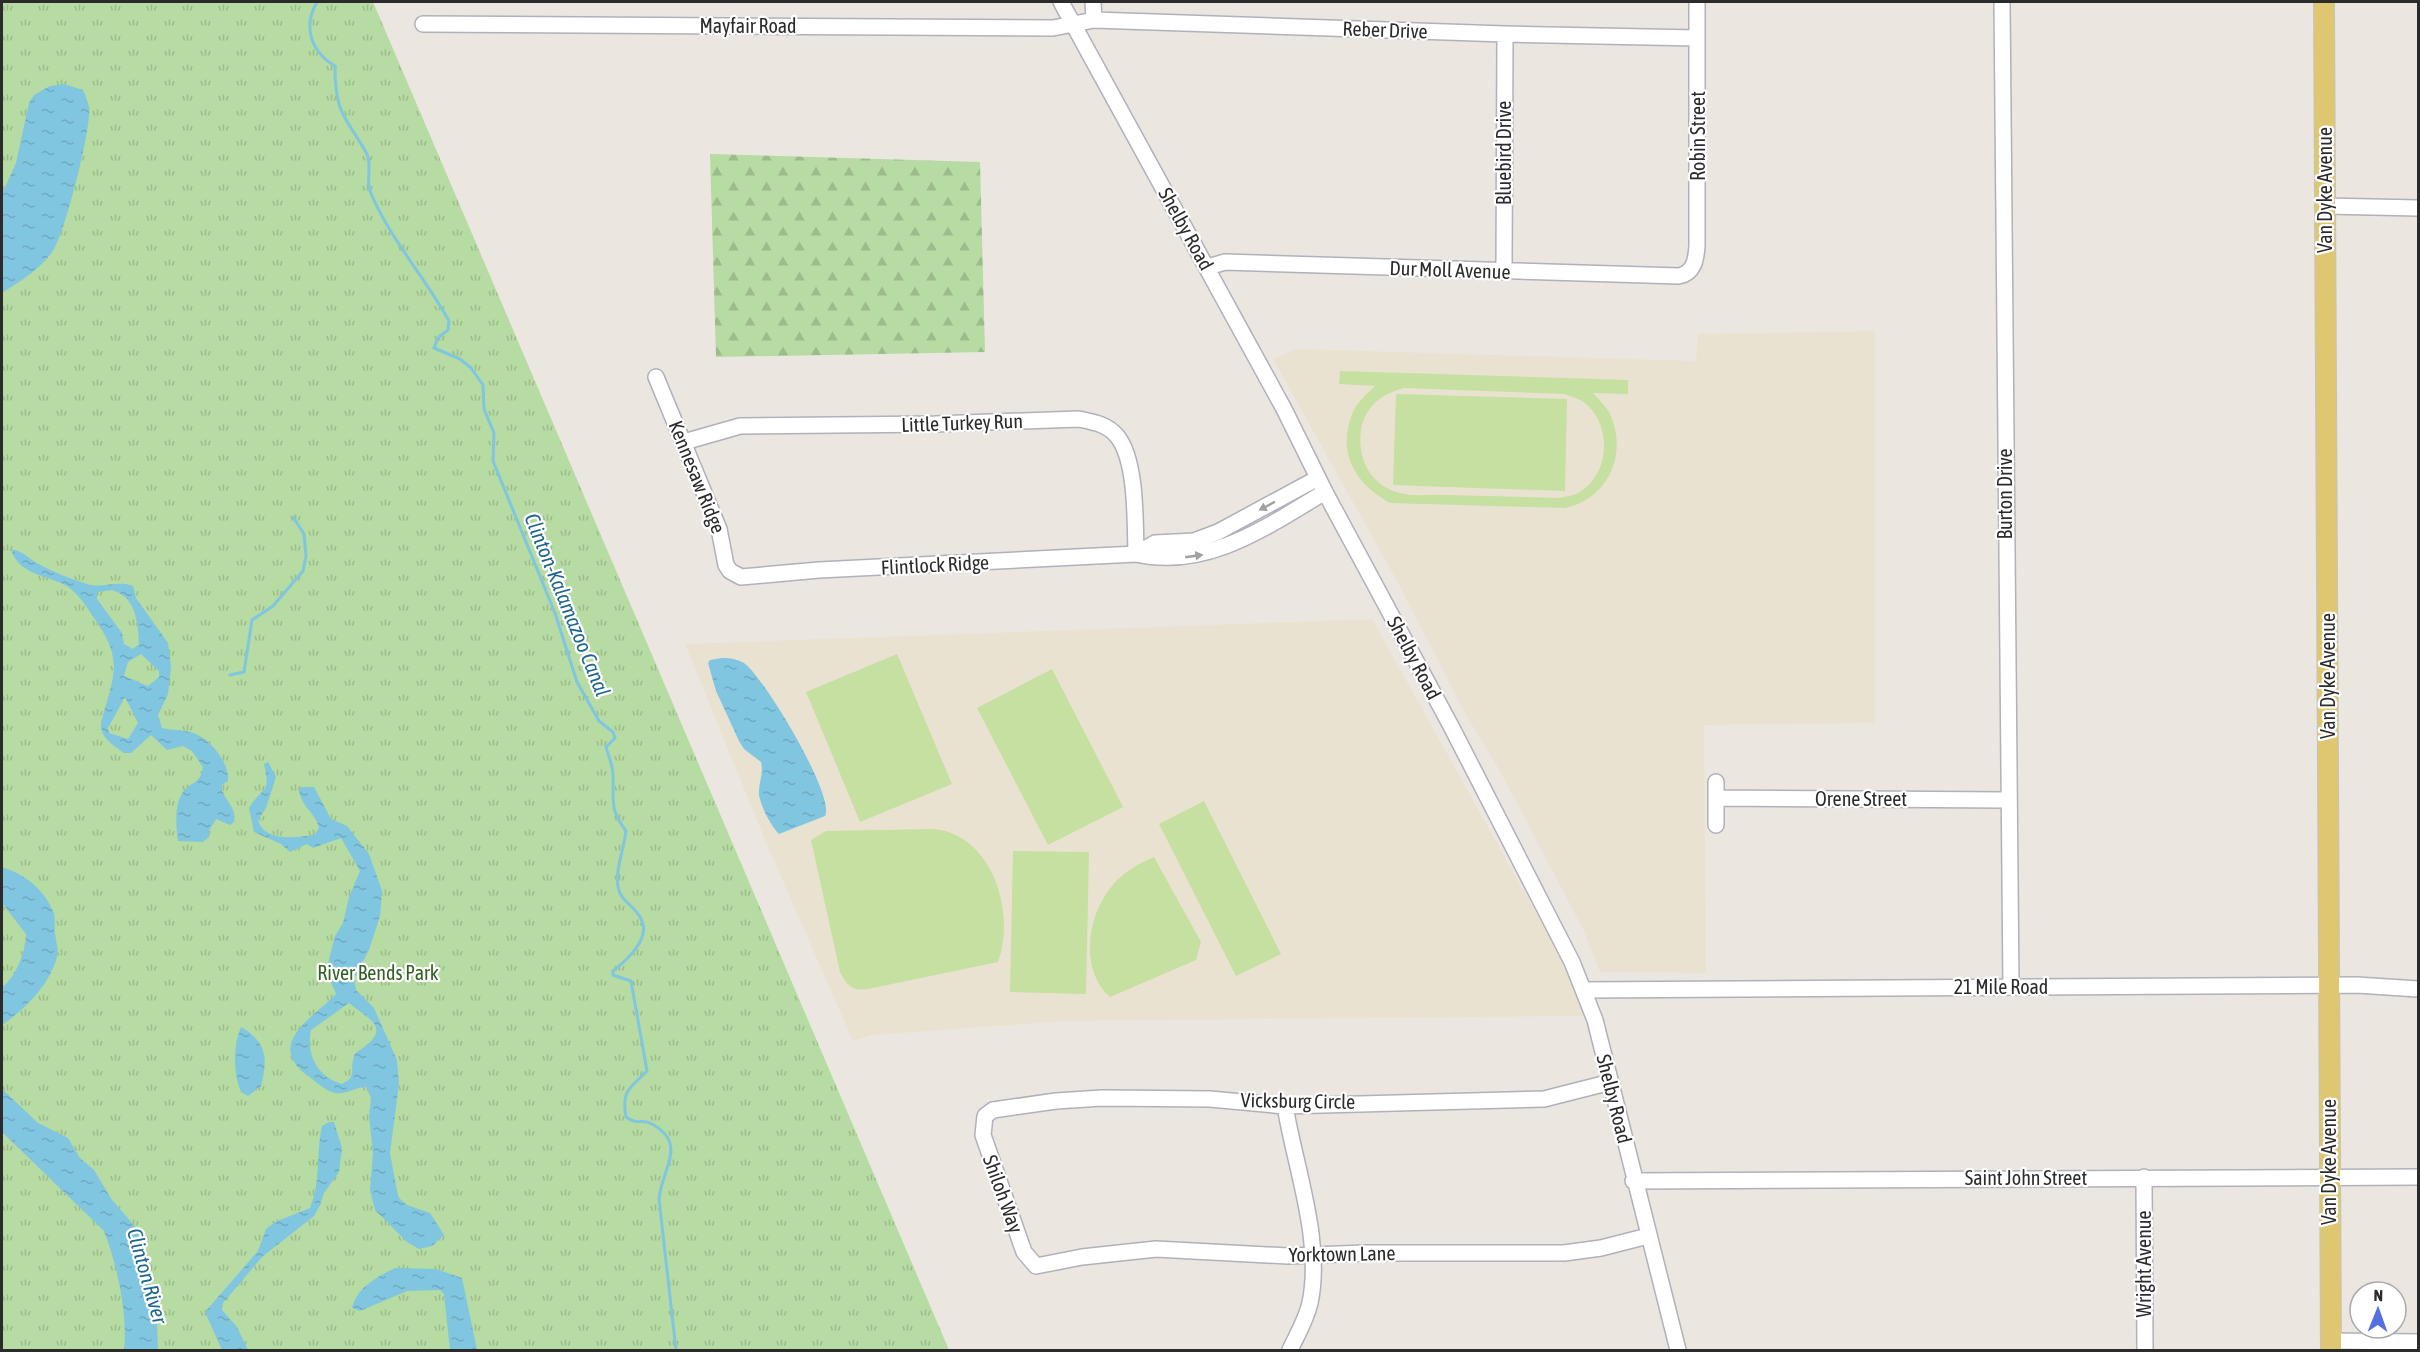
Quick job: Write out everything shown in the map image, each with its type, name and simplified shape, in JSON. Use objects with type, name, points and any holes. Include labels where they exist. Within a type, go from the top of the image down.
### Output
[{"type":"main road","name":"Van Dyke Avenue","points":[[2324,2],[2331,1346]]},
{"type":"street","name":"Shelby Road","points":[[1061,2],[1208,267],[1452,728],[1584,990],[1611,1082],[1678,1350]]},
{"type":"street","points":[[1094,2],[1094,20]]},
{"type":"street","name":"Robin Street","points":[[1691,270],[1697,246],[1697,2]]},
{"type":"street","name":"Burton Drive","points":[[2002,2],[2007,800],[2011,987]]},
{"type":"street","name":"Reber Drive","points":[[1073,24],[1094,20],[1697,38]]},
{"type":"street","name":"Mayfair Road","points":[[423,24],[1042,28],[1073,24]]},
{"type":"street","name":"Bluebird Drive","points":[[1504,272],[1505,34]]},
{"type":"street","points":[[2325,206],[2418,208]]},
{"type":"street","name":"Dur Moll Avenue","points":[[1208,267],[1225,262],[1679,276],[1691,270]]},
{"type":"street","name":"Kennesaw Ridge","points":[[656,377],[719,529],[726,565],[735,575]]},
{"type":"street","name":"Little Turkey Run","points":[[684,442],[740,426],[935,424],[1079,419],[1096,422],[1116,435],[1125,451],[1134,504],[1136,554]]},
{"type":"street","name":"Flintlock Ridge","points":[[1136,554],[1155,543],[1194,541],[1322,485]]},
{"type":"street","name":"Flintlock Ridge","points":[[735,575],[750,578],[819,570],[1136,554],[1160,560],[1196,556],[1232,543],[1322,485]]},
{"type":"street","points":[[1225,528],[1232,543]]},
{"type":"street","name":"Orene Street","points":[[1716,825],[1716,790],[2007,800]]},
{"type":"street","name":"21 Mile Road","points":[[1584,990],[2330,985],[2418,988]]},
{"type":"street","name":"Vicksburg Circle","points":[[985,1116],[993,1110],[1011,1106],[1102,1098],[1210,1099],[1285,1106],[1544,1099],[1611,1082]]},
{"type":"street","points":[[1285,1106],[1305,1202],[1312,1285],[1309,1306],[1290,1350]]},
{"type":"street","name":"Shiloh Way","points":[[985,1116],[983,1136],[989,1158],[1024,1252],[1036,1266]]},
{"type":"street","name":"Wright Avenue","points":[[2144,1177],[2145,1350]]},
{"type":"street","name":"Saint John Street","points":[[1634,1181],[2418,1177]]},
{"type":"street","name":"Yorktown Lane","points":[[1036,1266],[1082,1257],[1156,1249],[1311,1256],[1365,1253],[1564,1253],[1601,1248],[1648,1236]]},
{"type":"street","points":[[2331,1346],[2418,1342]]},
{"type":"shaded area","points":[[1875,331],[1875,723],[1704,725],[1706,973],[1600,972],[1584,931],[1500,771],[1466,715],[1397,581],[1273,359],[1297,349],[1696,361],[1698,334]]},
{"type":"shaded area","points":[[1372,619],[1560,956],[1585,1016],[1066,1021],[872,1035],[853,1041],[768,847],[685,644]]},
{"type":"green space","name":"River Bends Park","points":[[2,2],[373,2],[949,1350],[2,1350]]},
{"type":"green space","points":[[710,154],[980,162],[985,352],[716,357]]},
{"type":"green space","points":[[1340,371],[1628,380],[1628,394],[1593,393],[1609,412],[1615,427],[1617,443],[1611,472],[1604,484],[1580,503],[1565,508],[1390,503],[1367,486],[1358,476],[1348,454],[1348,427],[1353,412],[1375,386],[1339,384]],"holes":[[[1404,388],[1564,394],[1582,401],[1592,410],[1603,435],[1602,462],[1597,474],[1589,485],[1574,495],[1560,498],[1405,494],[1390,489],[1373,477],[1361,451],[1361,430],[1366,414],[1376,402]]]},
{"type":"green space","points":[[1396,394],[1567,399],[1565,491],[1393,485]]},
{"type":"green space","points":[[897,654],[952,784],[860,822],[806,692]]},
{"type":"green space","points":[[1052,669],[1123,807],[1048,845],[977,708]]},
{"type":"green space","points":[[1204,801],[1281,954],[1236,976],[1159,824]]},
{"type":"green space","points":[[935,829],[955,835],[972,846],[985,861],[995,880],[1004,922],[1003,943],[998,962],[868,989],[851,987],[840,972],[811,840],[826,831]]},
{"type":"green space","points":[[1013,851],[1089,852],[1086,994],[1010,992]]},
{"type":"green space","points":[[1154,857],[1201,942],[1196,960],[1110,997],[1100,986],[1090,958],[1092,927],[1103,898],[1112,886],[1121,877]]},
{"type":"water","points":[[64,84],[83,90],[89,107],[86,135],[71,202],[59,239],[49,256],[31,274],[2,293],[2,194],[16,163],[29,103],[34,95],[50,86]]},
{"type":"water","points":[[11,549],[21,552],[54,572],[87,584],[133,586],[136,598],[168,643],[171,667],[168,694],[158,715],[162,728],[197,734],[222,758],[228,781],[222,785],[222,790],[234,811],[234,822],[230,825],[216,819],[209,831],[209,837],[203,842],[178,841],[176,816],[180,797],[200,777],[203,767],[192,751],[183,746],[167,750],[151,735],[131,753],[124,753],[108,741],[101,728],[101,723],[114,666],[113,655],[101,629],[74,591],[61,583],[31,572],[14,557]],"holes":[[[112,590],[126,598],[134,611],[139,644],[133,649],[124,644],[122,633],[97,599],[97,592]],[[141,654],[159,671],[159,677],[148,686],[124,676],[128,662]],[[125,697],[138,723],[128,739],[109,733],[108,728]]]},
{"type":"water","points":[[722,658],[744,663],[767,690],[796,738],[820,786],[825,805],[825,816],[779,834],[773,826],[764,811],[759,795],[761,762],[744,749],[716,691],[708,663],[710,660]]},
{"type":"water","points":[[268,762],[276,777],[266,808],[258,820],[262,827],[267,832],[282,837],[314,835],[319,828],[300,796],[299,790],[301,787],[314,787],[331,819],[347,826],[369,854],[382,891],[380,916],[369,950],[354,978],[356,990],[374,1008],[397,1060],[399,1084],[390,1153],[397,1191],[399,1198],[407,1205],[430,1213],[444,1235],[432,1246],[419,1249],[407,1242],[375,1210],[370,1190],[373,1153],[369,1116],[371,1098],[366,1087],[335,1093],[321,1086],[295,1064],[291,1052],[292,1041],[306,1021],[336,994],[326,971],[335,936],[343,923],[349,897],[360,871],[341,838],[313,848],[307,844],[290,852],[281,844],[254,832],[249,808],[266,786],[264,764]],"holes":[[[349,1003],[369,1018],[376,1028],[376,1033],[372,1040],[355,1053],[352,1076],[342,1084],[326,1076],[315,1063],[310,1048],[310,1039],[311,1030]]]},
{"type":"water","points":[[2,867],[32,883],[44,895],[53,911],[58,951],[53,968],[42,987],[19,1012],[2,1025],[2,988],[19,963],[26,934],[2,903]]},
{"type":"water","points":[[241,1027],[261,1045],[265,1059],[261,1086],[248,1096],[241,1092],[235,1068],[235,1051]]},
{"type":"water","points":[[2,1089],[38,1123],[68,1138],[80,1158],[94,1170],[112,1200],[138,1230],[145,1272],[156,1297],[158,1350],[124,1350],[123,1305],[104,1231],[2,1132]]},
{"type":"water","points":[[334,1122],[342,1148],[339,1172],[324,1193],[314,1216],[262,1257],[223,1303],[222,1310],[237,1327],[248,1350],[222,1350],[205,1312],[258,1251],[266,1229],[275,1222],[310,1208],[316,1188],[322,1126]]},
{"type":"water","points":[[395,1268],[436,1269],[462,1278],[477,1350],[450,1350],[444,1294],[440,1290],[407,1291],[360,1311],[352,1308],[363,1288]]},
{"type":"waterway","name":"Clinton-Kalamazoo Canal","points":[[317,2],[310,20],[311,37],[320,53],[335,66],[339,105],[367,154],[370,191],[387,225],[449,321],[448,330],[438,338],[434,348],[460,359],[471,368],[483,385],[484,409],[494,433],[493,461],[555,613],[577,682],[599,721],[613,732],[615,738],[606,747],[613,771],[615,810],[626,831],[617,880],[618,887],[621,896],[640,917],[643,932],[637,947],[613,971],[613,975],[631,981],[647,1071],[626,1095],[625,1108],[626,1117],[630,1120],[649,1122],[663,1132],[671,1148],[659,1199],[676,1350]]},
{"type":"waterway","points":[[230,675],[244,672],[252,620],[273,606],[303,571],[306,556],[304,534],[293,517]]},
{"type":"water label","name":"Clinton River","points":[[147,1276]]}]
